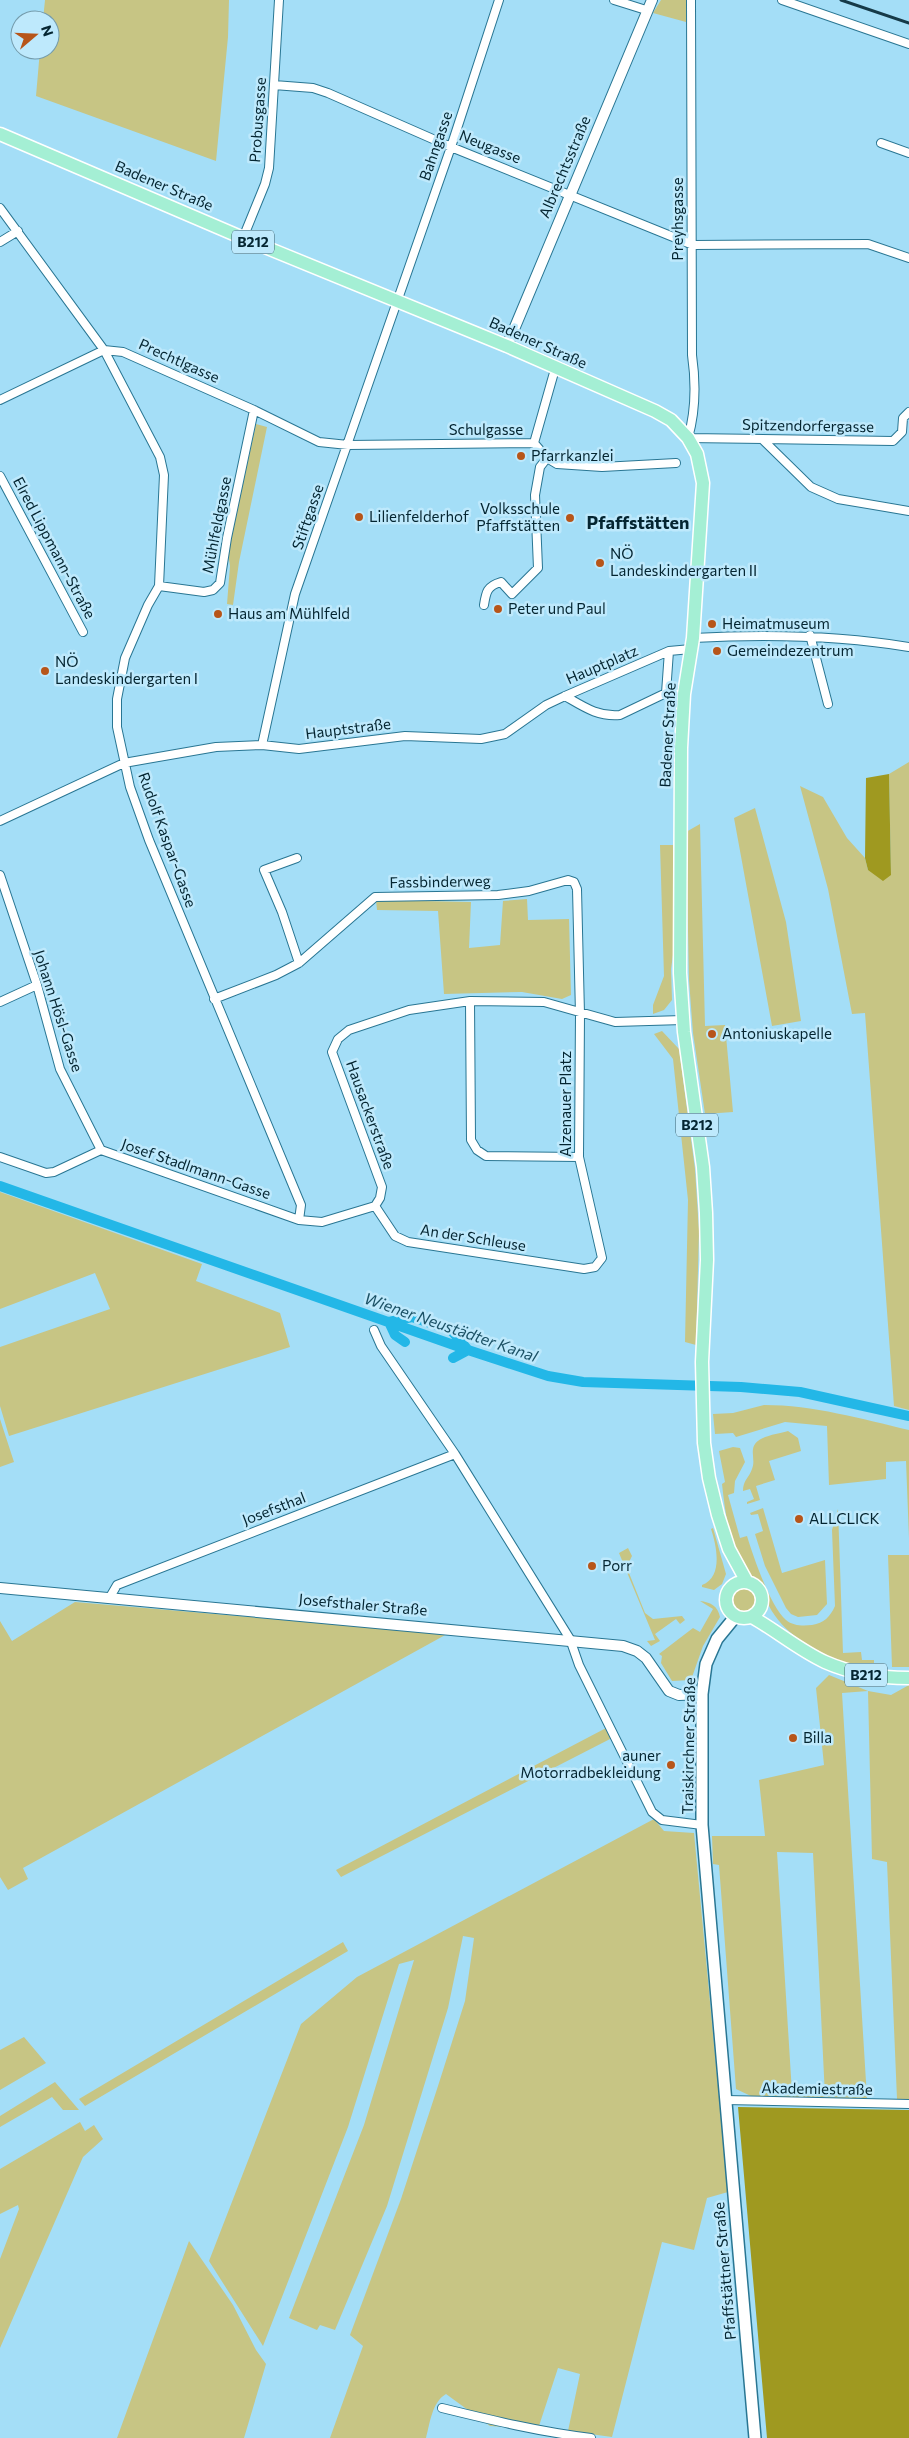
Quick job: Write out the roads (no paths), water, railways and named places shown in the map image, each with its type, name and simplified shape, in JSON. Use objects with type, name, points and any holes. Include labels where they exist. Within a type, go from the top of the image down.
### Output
[{"type":"main road","name":"Badener Straße","points":[[0,134],[243,238],[507,346],[555,369],[655,411],[671,420],[688,438],[697,454],[703,483],[692,643],[684,694],[680,748],[680,973],[683,1020]]},
{"type":"main road","name":"B212","points":[[683,1020],[703,1167],[706,1213],[707,1260],[702,1374],[704,1443],[709,1478],[729,1550],[733,1586],[726,1597],[726,1605],[735,1617]]},
{"type":"main road","name":"B212","points":[[729,1550],[747,1582],[757,1588],[762,1604],[781,1634]]},
{"type":"main road","points":[[733,1586],[747,1582]]},
{"type":"main road","points":[[735,1617],[752,1617],[758,1612],[762,1604]]},
{"type":"main road","name":"Traiskirchner Straße","points":[[725,2100],[702,1826],[702,1694],[706,1664],[718,1639],[735,1617]]},
{"type":"main road","name":"B212","points":[[752,1617],[825,1662],[852,1672],[885,1678],[909,1678]]},
{"type":"main road","name":"Pfaffstättner Straße","points":[[725,2100],[755,2438]]},
{"type":"street","name":"Probusgasse","points":[[243,238],[265,184],[269,168],[279,0]]},
{"type":"street","name":"Bahngasse","points":[[396,301],[451,146],[499,0]]},
{"type":"street","points":[[614,0],[646,10]]},
{"type":"street","name":"Albrechtsstraße","points":[[507,346],[646,10],[652,0]]},
{"type":"street","name":"Preyhsgasse","points":[[688,438],[692,423],[695,394],[692,355],[691,0]]},
{"type":"street","points":[[782,0],[909,44]]},
{"type":"street","name":"Neugasse","points":[[274,85],[313,88],[328,93],[451,146],[692,245]]},
{"type":"street","points":[[881,143],[909,153]]},
{"type":"street","points":[[0,208],[104,350],[0,400]]},
{"type":"street","points":[[0,242],[18,231]]},
{"type":"street","points":[[692,245],[868,244],[909,258]]},
{"type":"street","name":"Stiftgasse","points":[[262,745],[295,594],[396,301]]},
{"type":"street","name":"Prechtlgasse","points":[[104,350],[123,352],[254,410],[319,442],[348,444]]},
{"type":"street","name":"Rudolf Kaspar-Gasse","points":[[104,350],[160,458],[164,475],[159,586],[148,605],[124,667],[117,699],[117,727],[124,762],[130,787],[149,840],[301,1205],[299,1220]]},
{"type":"street","points":[[534,443],[555,369]]},
{"type":"street","name":"Mühlfeldgasse","points":[[159,586],[204,592],[213,590],[220,583],[227,538],[254,410]]},
{"type":"street","name":"Spitzendorfergasse","points":[[688,438],[894,442],[902,432],[903,418],[909,412]]},
{"type":"street","points":[[763,440],[811,487],[838,499],[909,511]]},
{"type":"street","points":[[784,459],[786,440]]},
{"type":"street","name":"Schulgasse","points":[[348,444],[534,443],[547,458]]},
{"type":"street","points":[[484,605],[486,593],[492,585],[501,582],[512,594],[538,568],[536,495],[540,467],[547,458],[557,464],[602,467],[676,463]]},
{"type":"street","name":"Elred Lippmann-Straße","points":[[0,476],[83,632]]},
{"type":"street","points":[[810,635],[828,704]]},
{"type":"street","name":"Hauptplatz","points":[[565,696],[692,643],[810,635],[846,637],[909,646]]},
{"type":"street","points":[[666,693],[669,651]]},
{"type":"street","name":"Hauptplatz","points":[[565,696],[597,714],[613,716],[620,715],[666,693],[684,694]]},
{"type":"street","name":"Hauptstraße","points":[[0,821],[124,762],[216,747],[262,745],[299,749],[405,736],[481,739],[505,734],[546,705],[565,696]]},
{"type":"street","points":[[297,858],[264,870],[282,912],[299,963]]},
{"type":"street","name":"Johann Hösl-Gasse","points":[[0,875],[36,985],[60,1069],[102,1150]]},
{"type":"street","name":"Fassbinderweg","points":[[214,999],[276,975],[299,963],[375,897],[498,895],[529,891],[568,880],[574,882]]},
{"type":"street","name":"Alzenauer Platz","points":[[574,882],[577,889],[580,1014],[579,1156],[602,1258],[595,1266],[584,1269]]},
{"type":"street","points":[[0,1002],[36,985]]},
{"type":"street","points":[[470,1001],[471,1140],[478,1150],[486,1156],[579,1156]]},
{"type":"street","name":"Hausackerstraße","points":[[374,1206],[380,1198],[382,1187],[332,1052],[338,1039],[349,1030],[409,1010],[470,1001],[535,1001],[615,1022],[683,1020]]},
{"type":"street","name":"Josef Stadlmann-Gasse","points":[[0,1156],[46,1173],[54,1172],[102,1150],[299,1220]]},
{"type":"street","points":[[299,1220],[322,1222],[374,1206]]},
{"type":"street","name":"An der Schleuse","points":[[374,1206],[396,1236],[408,1242],[584,1269]]},
{"type":"street","points":[[374,1330],[381,1346],[454,1454],[570,1639],[579,1665],[652,1812],[662,1820],[702,1826]]},
{"type":"street","name":"Josefsthal","points":[[110,1597],[117,1586],[454,1454]]},
{"type":"street","name":"Josefsthaler Straße","points":[[0,1588],[570,1639],[623,1646],[637,1651],[646,1658],[669,1691],[679,1695],[702,1694]]},
{"type":"street","name":"Akademiestraße","points":[[725,2100],[909,2104]]},
{"type":"street","points":[[442,2408],[506,2424],[591,2438]]},
{"type":"waterway","name":"Wiener Neustädter Kanal","points":[[0,1186],[468,1350],[548,1376],[583,1382],[741,1387],[800,1392],[909,1416]]},
{"type":"waterway","points":[[405,1342],[395,1335],[389,1322],[412,1317],[451,1330],[468,1350],[453,1358]]},
{"type":"railway","points":[[841,0],[909,23]]},
{"type":"place","name":"Pfarrkanzlei","points":[[521,456]]},
{"type":"place","name":"Lilienfelderhof","points":[[359,517]]},
{"type":"place","name":"Volksschule Pfaffstätten","points":[[570,518]]},
{"type":"place","name":"NÖ Landeskindergarten II","points":[[600,563]]},
{"type":"place","name":"Peter und Paul","points":[[498,609]]},
{"type":"place","name":"Haus am Mühlfeld","points":[[218,614]]},
{"type":"place","name":"Heimatmuseum","points":[[712,624]]},
{"type":"place","name":"Gemeindezentrum","points":[[717,651]]},
{"type":"place","name":"NÖ Landeskindergarten I","points":[[45,671]]},
{"type":"place","name":"Antoniuskapelle","points":[[712,1034]]},
{"type":"place","name":"ALLCLICK","points":[[799,1519]]},
{"type":"place","name":"Porr","points":[[592,1566]]},
{"type":"place","name":"Billa","points":[[793,1738]]},
{"type":"place","name":"auner Motorradbekleidung","points":[[671,1765]]},
{"type":"district","name":"Pfaffstätten","points":[[638,523]]}]
